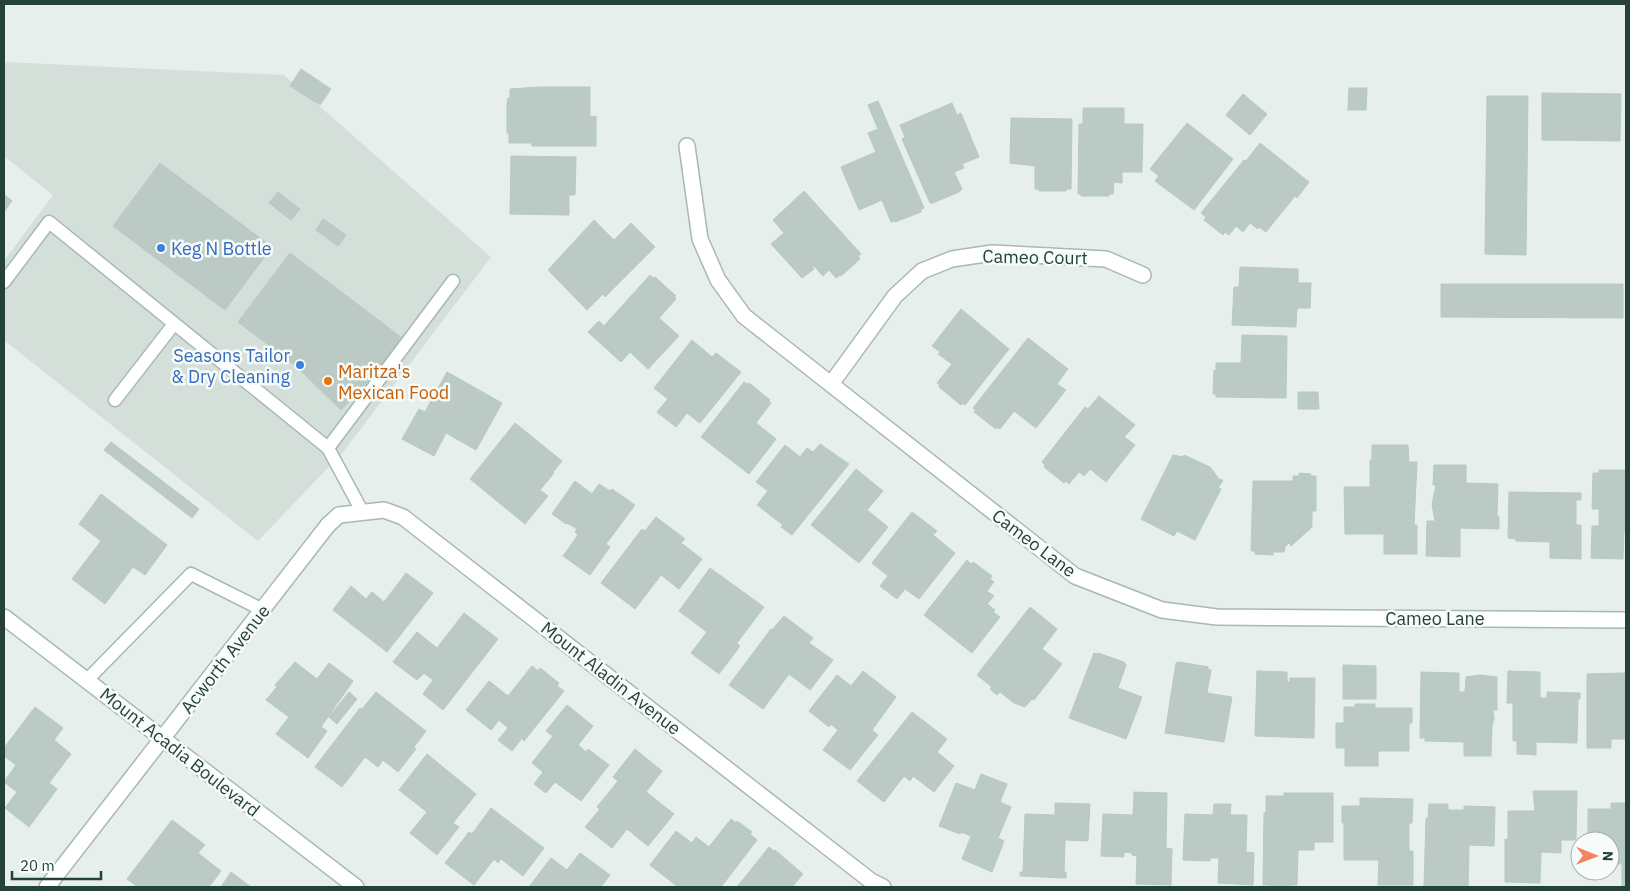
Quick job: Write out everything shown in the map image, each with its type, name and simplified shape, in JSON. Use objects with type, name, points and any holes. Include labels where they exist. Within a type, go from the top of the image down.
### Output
[{"type":"street","name":"Cameo Lane","points":[[686,146],[700,238],[718,280],[744,316],[1075,576],[1162,610],[1217,617],[1626,620]]},
{"type":"street","name":"Cameo Court","points":[[831,384],[895,296],[922,271],[952,259],[992,253],[1106,259],[1143,276]]},
{"type":"street","name":"Mount Aladin Avenue","points":[[328,525],[339,516],[362,512],[384,510],[403,517],[871,881],[883,887]]},
{"type":"street","name":"Acworth Avenue","points":[[47,887],[328,525]]},
{"type":"street","name":"Mount Acadia Boulevard","points":[[4,617],[356,887]]},
{"type":"lane","points":[[4,282],[48,222],[328,448],[362,512]]},
{"type":"lane","points":[[328,448],[452,281]]},
{"type":"lane","points":[[115,400],[174,324]]},
{"type":"lane","points":[[88,680],[190,574],[262,610]]},
{"type":"shaded area","points":[[4,62],[284,75],[491,257],[344,451],[258,541],[4,340],[4,261],[53,195],[4,156]]},
{"type":"building","points":[[301,69],[331,89],[320,105],[290,86]]},
{"type":"building","points":[[590,87],[590,117],[596,116],[596,146],[532,146],[531,143],[509,143],[507,103],[508,98],[510,98],[510,89]]},
{"type":"building","points":[[1349,88],[1367,88],[1366,110],[1348,110]]},
{"type":"building","points":[[1542,93],[1621,94],[1620,141],[1542,140]]},
{"type":"building","points":[[1243,94],[1267,114],[1250,135],[1226,115]]},
{"type":"building","points":[[1487,96],[1528,96],[1526,255],[1485,254]]},
{"type":"building","points":[[878,101],[924,208],[921,209],[921,212],[895,222],[891,222],[882,200],[859,210],[841,167],[876,152],[868,133],[878,129],[868,105]]},
{"type":"building","points":[[952,103],[957,115],[961,113],[979,157],[962,164],[964,168],[954,172],[962,189],[959,192],[930,203],[902,139],[905,137],[900,125]]},
{"type":"building","points":[[1083,108],[1124,108],[1124,124],[1143,124],[1142,172],[1122,172],[1122,183],[1114,182],[1113,194],[1109,194],[1109,196],[1081,196],[1081,194],[1078,194],[1079,124],[1083,124]]},
{"type":"building","points":[[1011,118],[1072,119],[1071,189],[1066,189],[1066,191],[1039,191],[1039,189],[1035,189],[1035,166],[1010,163]]},
{"type":"building","points":[[1187,123],[1233,159],[1194,210],[1155,181],[1159,176],[1150,169]]},
{"type":"building","points":[[1260,143],[1309,182],[1266,232],[1250,223],[1243,232],[1236,226],[1229,235],[1225,232],[1223,235],[1204,220],[1206,217],[1201,213]]},
{"type":"building","points":[[511,156],[576,157],[575,195],[569,195],[569,215],[510,214]]},
{"type":"building","points":[[160,163],[272,247],[225,310],[113,226]]},
{"type":"building","points":[[804,191],[861,254],[858,256],[860,259],[841,276],[836,278],[829,270],[823,276],[814,266],[812,268],[814,269],[802,278],[771,244],[784,233],[773,220]]},
{"type":"building","points":[[278,192],[300,209],[291,220],[269,203]]},
{"type":"building","points":[[4,194],[12,201],[4,212]]},
{"type":"building","points":[[323,219],[346,235],[338,246],[316,230]]},
{"type":"building","points":[[594,220],[614,240],[631,223],[655,247],[605,297],[603,294],[587,310],[548,270]]},
{"type":"building","points":[[290,253],[402,338],[381,367],[341,410],[296,366],[238,322]]},
{"type":"building","points":[[1240,267],[1298,269],[1298,283],[1311,283],[1310,308],[1297,308],[1296,327],[1232,325],[1234,287],[1239,287]]},
{"type":"building","points":[[650,275],[653,278],[655,277],[676,296],[674,297],[676,299],[659,318],[679,336],[648,369],[630,352],[621,362],[588,332],[599,321],[604,326]]},
{"type":"building","points":[[1441,284],[1623,284],[1623,318],[1441,317]]},
{"type":"building","points":[[961,309],[1009,349],[965,405],[962,403],[961,405],[939,387],[940,385],[937,383],[952,364],[938,354],[940,352],[932,346]]},
{"type":"building","points":[[1242,335],[1287,336],[1286,398],[1216,397],[1216,394],[1213,394],[1216,363],[1241,363]]},
{"type":"building","points":[[1028,338],[1068,369],[1057,384],[1066,390],[1036,428],[1014,411],[1000,429],[997,427],[996,429],[974,412],[976,410],[973,408]]},
{"type":"building","points":[[692,340],[712,357],[716,353],[741,372],[700,423],[687,413],[676,427],[657,412],[668,399],[654,388]]},
{"type":"building","points":[[447,372],[502,403],[476,450],[446,433],[434,456],[402,439],[419,409],[425,412]]},
{"type":"building","points":[[744,382],[749,383],[770,400],[768,401],[771,403],[756,423],[776,439],[749,474],[701,437]]},
{"type":"building","points":[[1298,392],[1318,392],[1319,409],[1298,409]]},
{"type":"building","points":[[1099,396],[1135,425],[1124,437],[1135,445],[1106,482],[1090,469],[1084,476],[1079,472],[1069,484],[1066,481],[1064,483],[1044,467],[1045,465],[1042,462],[1085,407],[1088,409]]},
{"type":"building","points":[[515,423],[562,461],[540,490],[548,496],[525,524],[470,479]]},
{"type":"building","points":[[111,442],[199,509],[192,518],[104,450]]},
{"type":"building","points":[[820,444],[849,464],[792,535],[781,527],[783,525],[757,505],[768,491],[756,482],[785,445],[800,457],[807,448],[813,452]]},
{"type":"building","points":[[1372,445],[1408,445],[1409,462],[1417,462],[1414,525],[1417,525],[1417,554],[1384,554],[1384,534],[1345,534],[1344,487],[1370,487]]},
{"type":"building","points":[[1173,455],[1183,457],[1184,455],[1210,467],[1219,479],[1223,480],[1218,488],[1221,489],[1195,540],[1177,531],[1174,536],[1141,519]]},
{"type":"building","points":[[1434,465],[1466,465],[1466,483],[1498,484],[1497,516],[1499,517],[1499,529],[1460,528],[1460,557],[1426,556],[1427,521],[1435,521],[1432,504],[1436,485],[1433,485]]},
{"type":"building","points":[[856,469],[883,491],[867,510],[888,527],[859,563],[811,525]]},
{"type":"building","points":[[1599,470],[1626,470],[1626,531],[1624,531],[1623,559],[1591,558],[1592,526],[1599,526],[1599,509],[1592,509],[1593,473],[1599,473]]},
{"type":"building","points":[[1299,473],[1316,476],[1316,511],[1312,511],[1312,527],[1291,546],[1289,543],[1285,547],[1284,552],[1273,552],[1273,555],[1255,554],[1255,551],[1251,551],[1253,481],[1293,481],[1293,476],[1299,476]]},
{"type":"building","points":[[575,481],[592,494],[599,484],[610,491],[612,489],[635,505],[606,544],[610,547],[590,575],[563,556],[578,535],[575,532],[577,529],[552,514]]},
{"type":"building","points":[[1509,492],[1581,493],[1581,500],[1576,500],[1576,525],[1581,525],[1581,559],[1550,558],[1550,542],[1516,541],[1516,539],[1508,538]]},
{"type":"building","points":[[101,494],[167,545],[145,575],[133,567],[105,604],[72,579],[101,541],[79,524]]},
{"type":"building","points":[[912,512],[937,531],[933,535],[955,553],[919,599],[905,589],[897,599],[880,586],[888,576],[872,563]]},
{"type":"building","points":[[656,517],[685,539],[681,543],[702,559],[679,589],[661,575],[635,609],[601,583],[642,529],[645,531]]},
{"type":"building","points":[[967,560],[971,564],[973,562],[992,576],[990,579],[994,582],[987,591],[994,596],[987,604],[1000,617],[972,653],[924,615]]},
{"type":"building","points":[[710,568],[764,607],[737,643],[740,646],[719,674],[691,653],[707,632],[679,611]]},
{"type":"building","points":[[406,573],[433,593],[387,652],[333,610],[351,586],[366,599],[372,592],[384,602]]},
{"type":"building","points":[[1030,607],[1057,629],[1042,649],[1062,664],[1034,700],[1032,699],[1025,707],[1014,703],[1000,692],[997,695],[990,689],[992,687],[977,675]]},
{"type":"building","points":[[464,613],[498,639],[443,710],[423,694],[433,680],[424,673],[417,680],[393,662],[417,632],[437,648]]},
{"type":"building","points":[[784,616],[813,638],[809,643],[833,660],[810,690],[789,674],[763,709],[729,685],[771,629]]},
{"type":"building","points":[[1094,653],[1124,662],[1126,665],[1118,688],[1142,697],[1126,739],[1069,718]]},
{"type":"building","points":[[295,662],[317,679],[329,663],[353,681],[321,727],[327,731],[308,758],[276,734],[289,717],[266,700],[277,687],[275,685]]},
{"type":"building","points":[[1176,663],[1208,667],[1211,670],[1207,693],[1232,697],[1224,742],[1165,733]]},
{"type":"building","points":[[1343,665],[1376,666],[1376,699],[1343,699]]},
{"type":"building","points":[[532,666],[538,671],[540,668],[559,683],[557,686],[564,691],[524,741],[522,738],[512,751],[498,740],[508,728],[499,720],[491,730],[466,710],[489,681],[508,696]]},
{"type":"building","points":[[863,671],[896,697],[872,730],[878,735],[850,770],[823,750],[838,730],[831,724],[829,727],[809,711],[837,675],[851,686]]},
{"type":"building","points":[[1257,671],[1287,672],[1287,682],[1290,682],[1290,678],[1315,678],[1314,738],[1255,736]]},
{"type":"building","points":[[1508,671],[1540,672],[1540,698],[1547,698],[1547,692],[1580,693],[1580,699],[1578,699],[1577,743],[1536,742],[1536,755],[1517,754],[1517,741],[1513,741],[1513,703],[1507,703]]},
{"type":"building","points":[[1421,672],[1459,673],[1459,692],[1465,692],[1466,677],[1480,675],[1497,677],[1497,710],[1493,710],[1491,756],[1464,756],[1464,742],[1425,741],[1425,738],[1420,738]]},
{"type":"building","points":[[1626,673],[1626,739],[1611,739],[1611,748],[1587,748],[1587,674]]},
{"type":"building","points":[[349,692],[357,699],[337,724],[329,717]]},
{"type":"building","points":[[376,692],[426,731],[414,747],[416,749],[398,772],[383,760],[378,767],[365,757],[342,787],[315,767],[360,708],[362,709]]},
{"type":"building","points":[[1355,704],[1375,704],[1375,708],[1412,708],[1412,723],[1409,723],[1409,751],[1378,751],[1378,766],[1345,766],[1345,748],[1336,748],[1336,723],[1344,723],[1344,707],[1355,707]]},
{"type":"building","points":[[567,705],[593,726],[578,745],[586,752],[588,749],[609,765],[581,801],[555,782],[546,793],[534,784],[543,772],[532,763],[553,736],[546,731]]},
{"type":"building","points":[[35,707],[63,728],[54,740],[71,754],[49,783],[57,789],[29,827],[5,808],[17,792],[4,782],[16,765],[4,756],[4,748]]},
{"type":"building","points":[[912,712],[947,739],[937,752],[954,766],[934,792],[913,776],[910,781],[904,776],[884,802],[857,781]]},
{"type":"building","points":[[635,749],[662,771],[646,792],[674,814],[648,846],[627,829],[612,848],[585,827],[600,809],[597,807],[618,781],[613,777]]},
{"type":"building","points":[[427,754],[476,794],[453,823],[459,827],[437,855],[410,833],[427,812],[399,790]]},
{"type":"building","points":[[981,774],[1007,784],[1000,802],[1011,807],[998,838],[1004,841],[992,872],[962,859],[971,836],[939,826],[956,783],[975,790]]},
{"type":"building","points":[[1533,791],[1577,791],[1576,831],[1570,831],[1570,840],[1561,840],[1561,853],[1541,852],[1540,883],[1505,882],[1505,839],[1508,840],[1508,811],[1535,811]]},
{"type":"building","points":[[1134,792],[1167,793],[1166,848],[1172,849],[1171,885],[1136,884],[1137,856],[1132,855],[1132,853],[1124,852],[1124,857],[1101,856],[1103,814],[1133,815]]},
{"type":"building","points":[[1284,793],[1333,793],[1333,842],[1314,842],[1314,850],[1298,850],[1297,885],[1270,887],[1270,885],[1263,885],[1266,796],[1284,796]]},
{"type":"building","points":[[1360,798],[1413,799],[1412,823],[1409,823],[1409,851],[1413,851],[1413,885],[1378,885],[1379,860],[1344,860],[1342,806],[1360,806]]},
{"type":"building","points":[[1055,803],[1090,804],[1088,841],[1065,840],[1064,872],[1066,872],[1066,878],[1020,876],[1020,872],[1023,872],[1025,814],[1055,815]]},
{"type":"building","points":[[1611,803],[1626,803],[1626,887],[1622,887],[1620,831],[1588,831],[1588,809],[1611,809]]},
{"type":"building","points":[[1214,804],[1231,804],[1230,815],[1247,815],[1246,852],[1254,853],[1253,885],[1218,883],[1219,858],[1210,858],[1210,861],[1183,860],[1185,814],[1213,815]]},
{"type":"building","points":[[1429,804],[1448,804],[1448,810],[1464,810],[1464,806],[1495,807],[1494,846],[1469,845],[1468,887],[1424,887],[1426,818],[1428,819]]},
{"type":"building","points":[[491,808],[544,848],[523,876],[501,859],[498,863],[494,859],[474,885],[445,863],[469,832],[472,834]]},
{"type":"building","points":[[731,819],[752,832],[750,834],[757,840],[721,887],[678,887],[650,865],[676,831],[692,843],[696,837],[709,847]]},
{"type":"building","points":[[172,820],[205,845],[198,853],[221,871],[209,887],[138,887],[127,879]]},
{"type":"building","points":[[769,847],[803,874],[792,887],[737,887]]},
{"type":"building","points":[[580,853],[610,875],[601,887],[529,887],[551,858],[567,870]]},
{"type":"building","points":[[231,872],[251,887],[221,887]]},
{"type":"place","name":"Keg N Bottle","points":[[161,248]]},
{"type":"place","name":"Seasons Tailor & Dry Cleaning","points":[[300,365]]},
{"type":"place","name":"Maritza's Mexican Food","points":[[328,381]]}]
